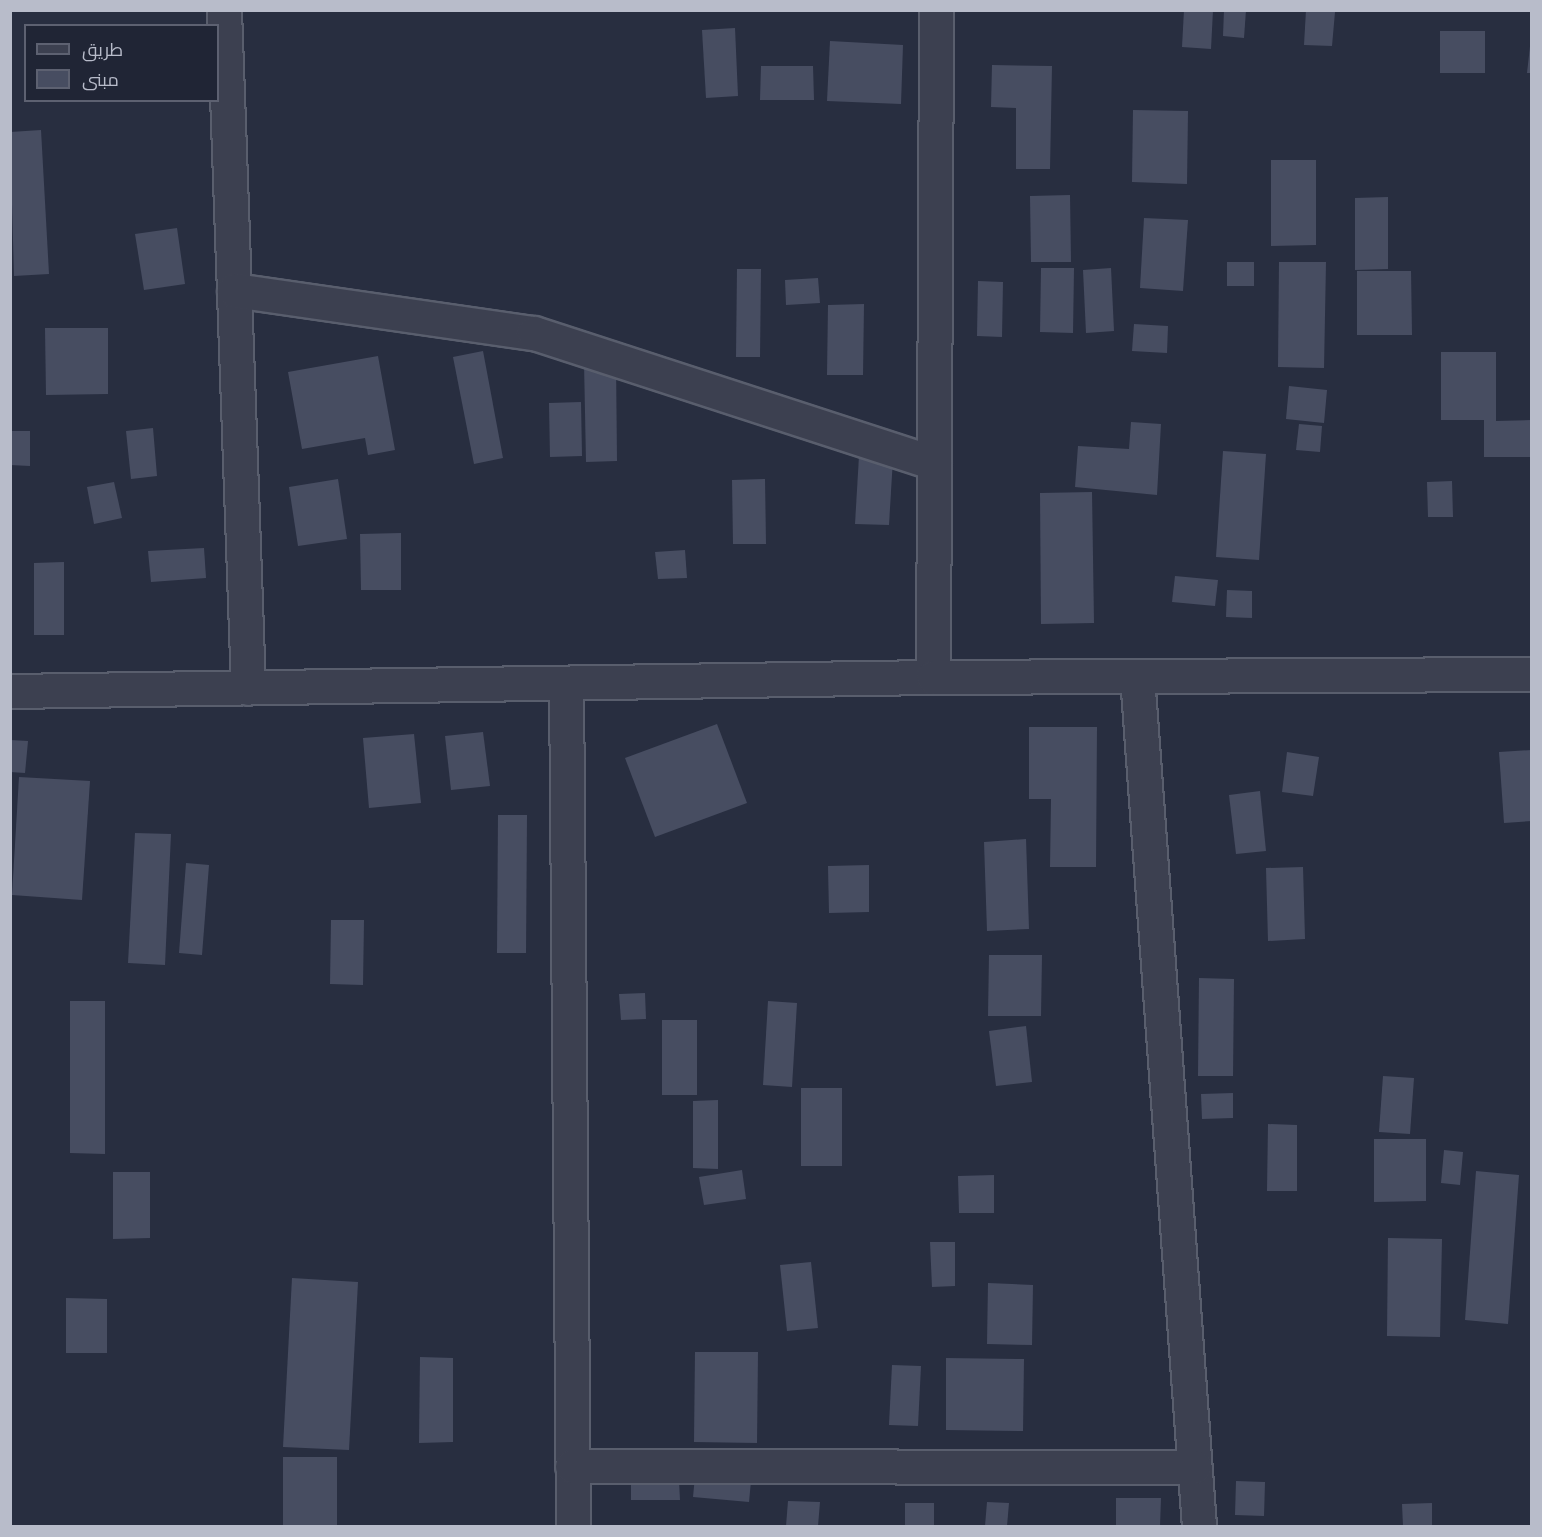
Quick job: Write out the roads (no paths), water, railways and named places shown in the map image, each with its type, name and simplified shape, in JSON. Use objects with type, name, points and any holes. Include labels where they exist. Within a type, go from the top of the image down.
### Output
[{"type":"street","points":[[224,10],[248,688]]},
{"type":"street","points":[[933,676],[936,10]]},
{"type":"street","points":[[234,290],[534,333],[933,463]]},
{"type":"street","points":[[10,691],[933,676],[1532,674]]},
{"type":"street","points":[[1137,676],[1199,1527]]},
{"type":"street","points":[[566,683],[573,1527]]},
{"type":"street","points":[[573,1466],[1194,1467]]}]
